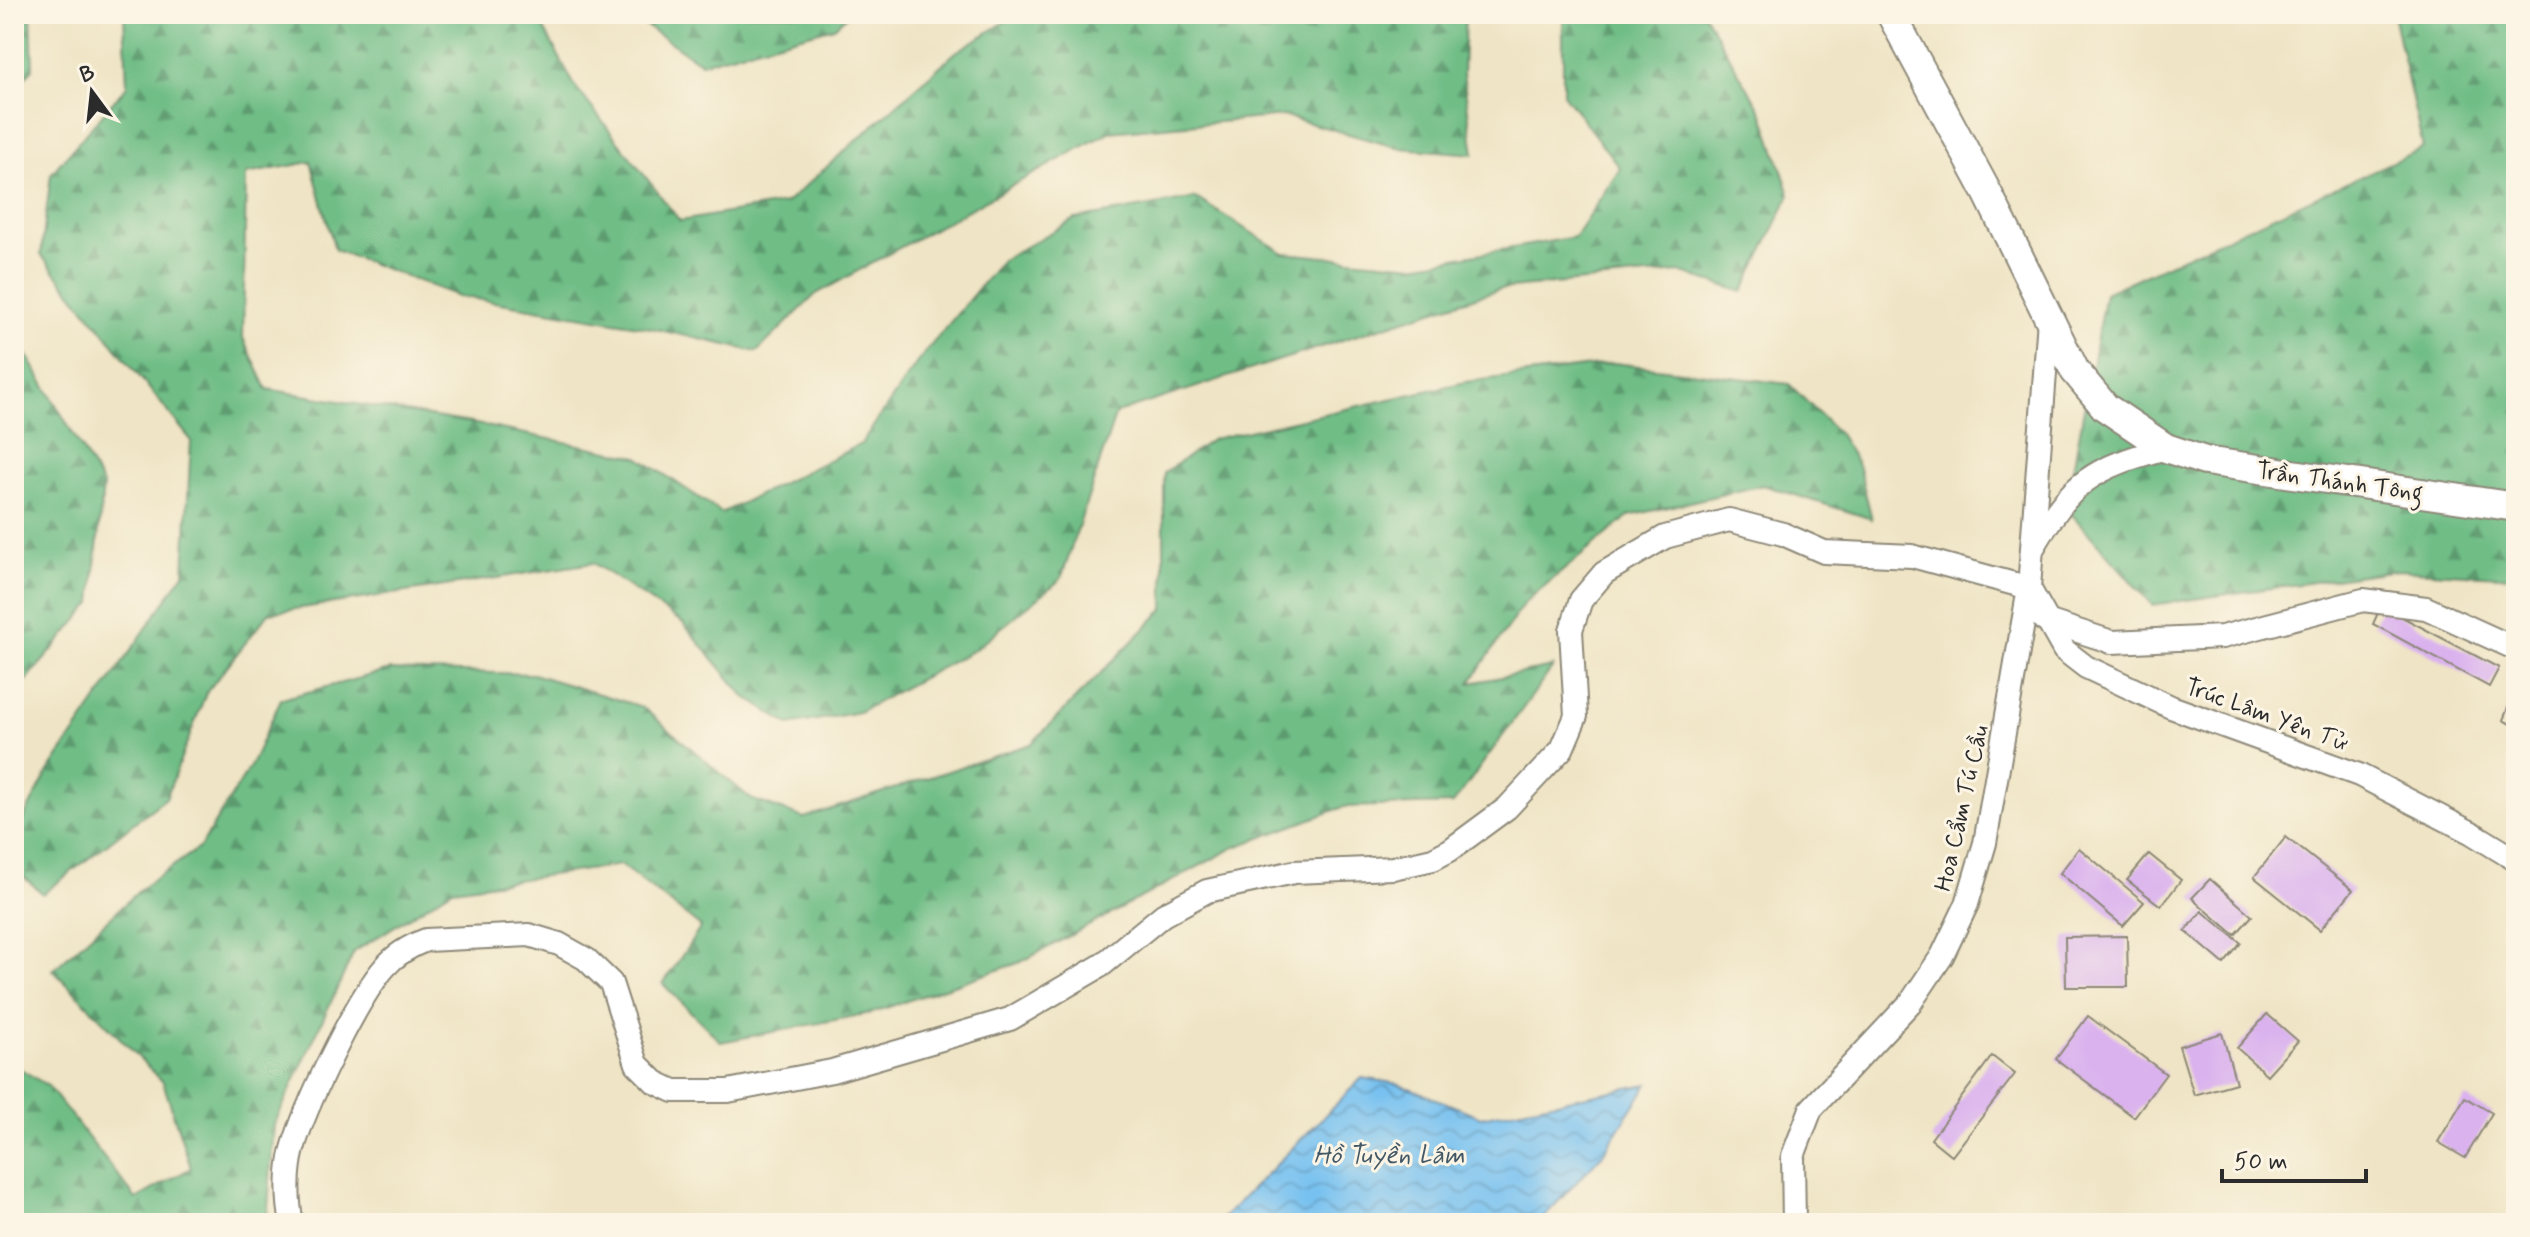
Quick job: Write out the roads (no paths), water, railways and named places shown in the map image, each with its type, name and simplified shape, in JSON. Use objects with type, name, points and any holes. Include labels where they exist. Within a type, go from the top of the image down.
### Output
[{"type":"main road","name":"Trần Thánh Tông","points":[[1891,14],[1988,194],[2075,371],[2105,407],[2166,448],[2205,461],[2516,507]]},
{"type":"street","points":[[292,1223],[288,1174],[293,1148],[313,1100],[369,988],[401,952],[426,940],[529,935],[559,944],[586,959],[611,983],[637,1064],[655,1082],[674,1091],[728,1091],[832,1071],[1010,1019],[1102,965],[1163,915],[1199,894],[1294,872],[1393,868],[1433,859],[1450,850],[1507,808],[1562,749],[1576,716],[1571,630],[1581,600],[1604,573],[1665,537],[1729,520],[1783,534],[1824,552],[1912,556],[2029,588],[2049,319]]},
{"type":"street","points":[[2031,552],[2059,504],[2076,487],[2115,463],[2166,448]]},
{"type":"street","name":"Trúc Lâm Yên Tử","points":[[2029,588],[2044,620],[2064,650],[2086,667],[2171,707],[2359,775],[2472,833],[2516,860]]},
{"type":"street","name":"Hoa Cẩm Tú Cầu","points":[[1794,1223],[1793,1156],[1811,1109],[1911,1002],[1942,956],[1967,904],[1998,787],[2029,588]]},
{"type":"street","points":[[2044,620],[2112,642],[2222,637],[2363,600],[2426,608],[2512,647]]},
{"type":"water","name":"Hồ Tuyền Lâm","points":[[1362,1078],[1399,1084],[1481,1117],[1648,1084],[1602,1155],[1539,1222],[1218,1223]]}]
